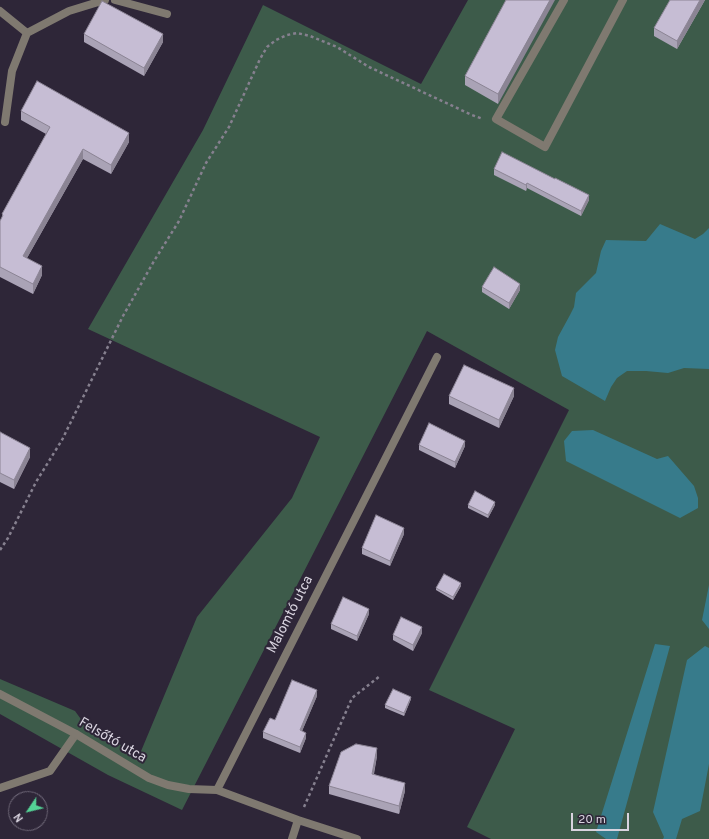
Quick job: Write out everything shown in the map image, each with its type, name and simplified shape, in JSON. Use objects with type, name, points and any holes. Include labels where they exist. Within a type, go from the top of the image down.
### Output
[{"type":"street","points":[[5,122],[12,71],[27,33],[69,11],[105,0]]},
{"type":"street","points":[[115,0],[167,14]]},
{"type":"street","points":[[564,0],[496,119],[545,147],[623,0]]},
{"type":"street","points":[[0,11],[27,33]]},
{"type":"street","name":"Malomtó utca","points":[[217,790],[437,357]]},
{"type":"street","name":"Felsőtó utca","points":[[0,694],[76,734],[149,778],[168,785],[188,789],[217,790]]},
{"type":"street","points":[[0,788],[50,771],[76,734]]},
{"type":"street","points":[[217,790],[298,820],[357,839]]},
{"type":"street","points":[[292,839],[298,820]]},
{"type":"path","points":[[0,550],[8,538],[36,482],[62,440],[124,316],[154,261],[179,221],[206,163],[229,127],[267,47],[286,35],[297,33],[310,36],[337,47],[368,67],[472,116],[487,120]]},
{"type":"path","points":[[298,820],[352,698],[380,676]]},
{"type":"green space","points":[[468,0],[709,0],[709,839],[491,839],[467,827],[515,729],[429,690],[569,410],[427,331],[182,810],[108,775],[0,714],[0,679],[75,711],[83,722],[139,756],[197,617],[292,498],[320,437],[88,329],[203,130],[263,5],[421,84]]},
{"type":"water","points":[[660,224],[695,239],[709,228],[709,369],[684,368],[668,373],[627,371],[617,378],[605,401],[562,376],[555,350],[558,337],[574,307],[576,293],[596,273],[601,251],[606,240],[646,241]]},
{"type":"water","points":[[593,430],[657,459],[668,456],[694,486],[698,498],[698,508],[680,518],[566,461],[564,441],[572,431]]},
{"type":"water","points":[[709,585],[709,629],[702,620]]},
{"type":"water","points":[[655,644],[670,646],[617,839],[606,839],[596,832]]},
{"type":"water","points":[[705,646],[709,648],[709,764],[700,811],[682,819],[676,839],[663,839],[664,837],[653,812],[687,660]]},
{"type":"building","points":[[506,0],[550,0],[498,94],[465,76]]},
{"type":"building","points":[[670,0],[700,0],[677,41],[654,28]]},
{"type":"building","points":[[102,1],[163,34],[144,68],[84,34]]},
{"type":"building","points":[[37,81],[129,133],[111,165],[83,149],[23,256],[42,266],[33,284],[0,267],[0,221],[3,215],[2,214],[50,127],[21,111]]},
{"type":"building","points":[[502,152],[589,195],[581,211],[527,183],[526,185],[494,169]]},
{"type":"building","points":[[494,267],[520,284],[509,303],[482,287]]},
{"type":"building","points":[[464,365],[514,388],[499,420],[449,396]]},
{"type":"building","points":[[429,423],[465,441],[455,462],[419,445]]},
{"type":"building","points":[[0,432],[30,448],[14,480],[0,473]]},
{"type":"building","points":[[475,491],[495,502],[488,515],[468,505]]},
{"type":"building","points":[[376,515],[404,528],[390,561],[362,548]]},
{"type":"building","points":[[444,574],[461,583],[453,597],[436,588]]},
{"type":"building","points":[[343,597],[369,609],[357,636],[331,624]]},
{"type":"building","points":[[401,617],[422,627],[413,645],[393,635]]},
{"type":"building","points":[[292,680],[317,690],[300,730],[306,733],[300,747],[263,732],[270,718],[275,720]]},
{"type":"building","points":[[393,689],[411,697],[404,713],[385,705]]},
{"type":"building","points":[[356,744],[377,748],[372,774],[405,783],[399,806],[329,786],[341,752]]}]
